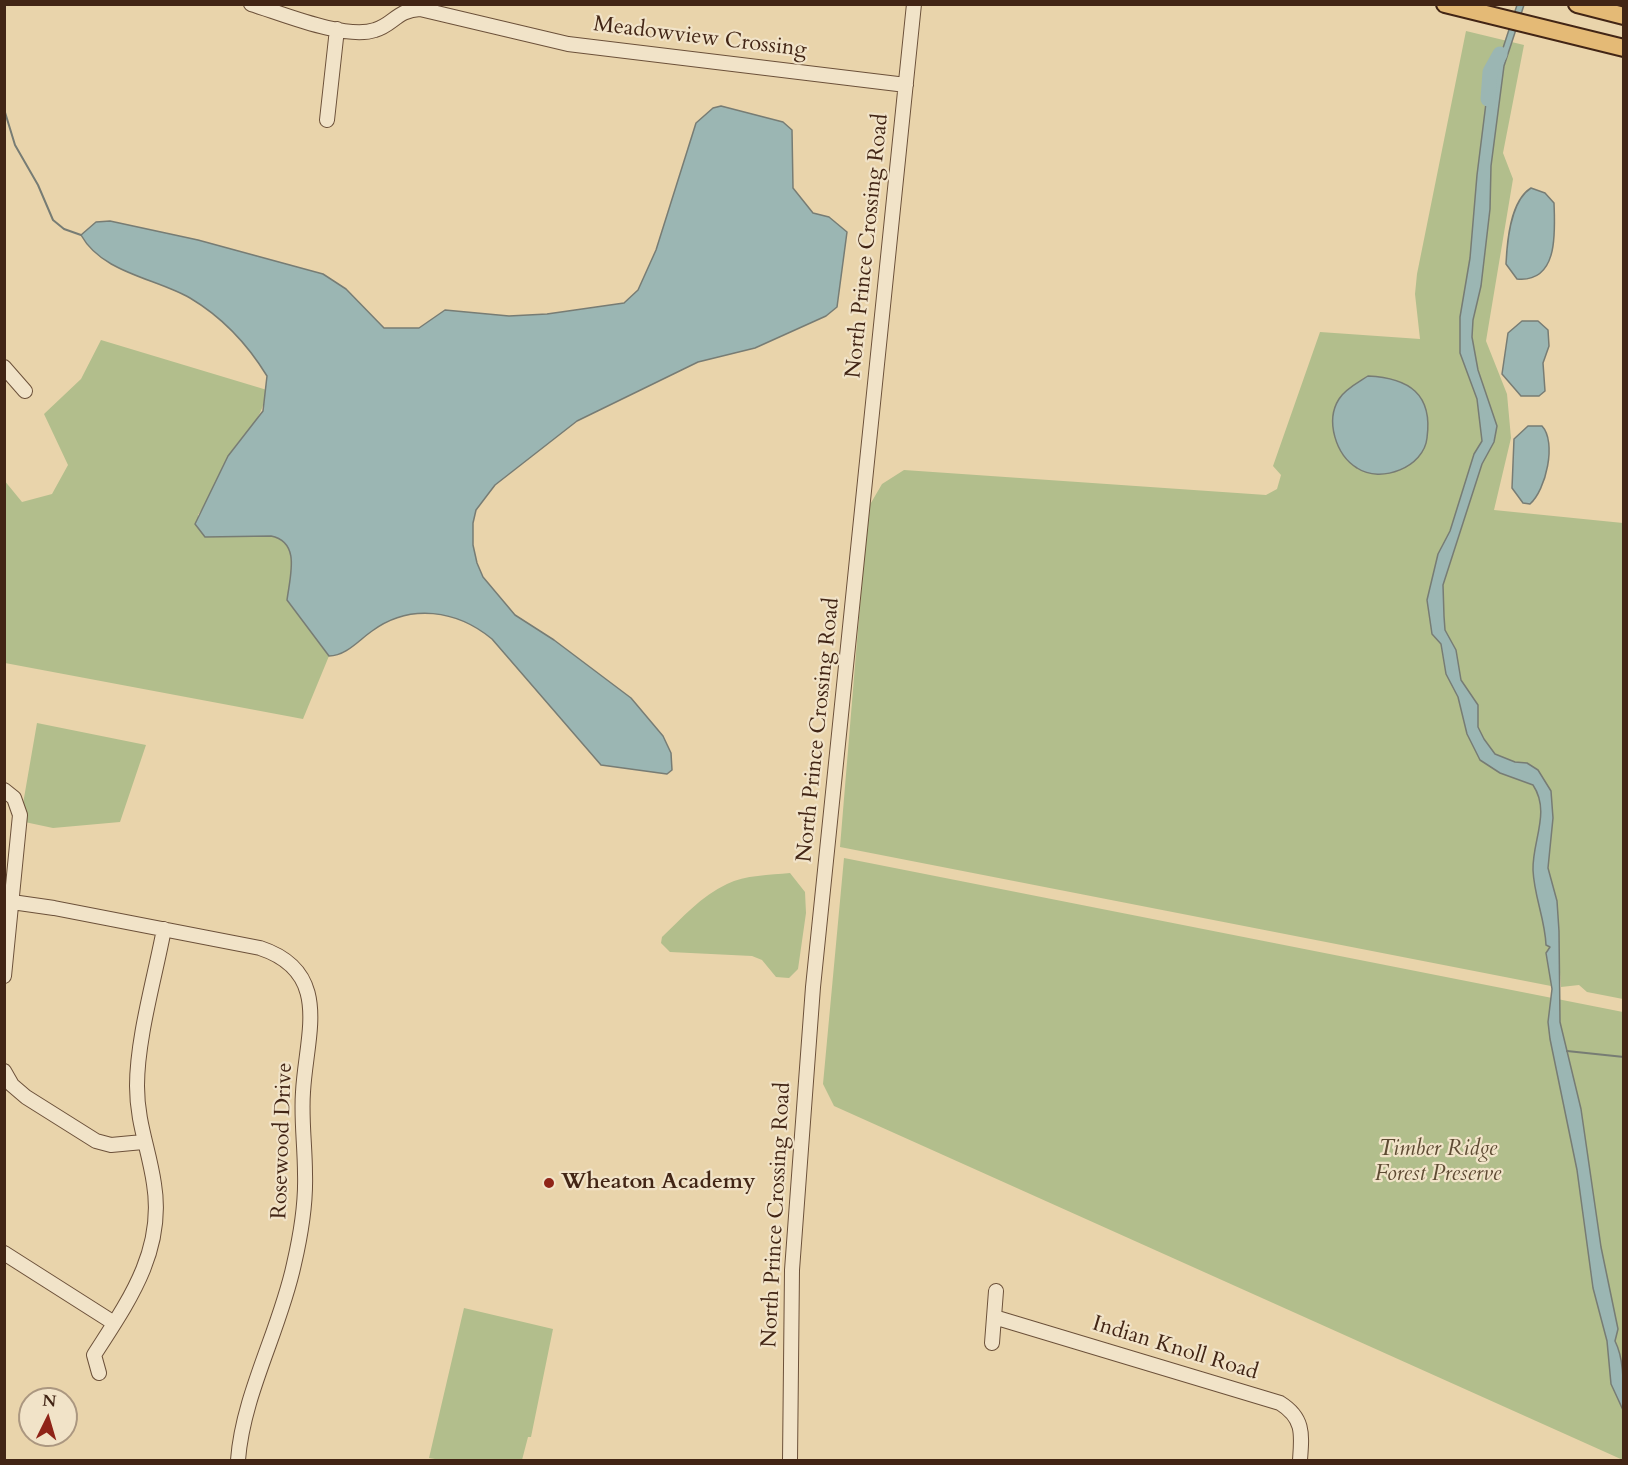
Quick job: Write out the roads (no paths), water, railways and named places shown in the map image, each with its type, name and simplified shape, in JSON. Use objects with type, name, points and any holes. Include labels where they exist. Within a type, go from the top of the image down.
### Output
[{"type":"main road","points":[[1445,4],[1623,48]]},
{"type":"main road","points":[[1577,4],[1623,16]]},
{"type":"street","name":"Meadowview Crossing","points":[[251,4],[360,33],[376,30],[402,12],[420,9],[568,44],[906,85]]},
{"type":"street","name":"North Prince Crossing Road","points":[[790,1461],[791,1296],[813,987],[914,4]]},
{"type":"street","points":[[327,120],[338,29]]},
{"type":"street","points":[[4,367],[25,391]]},
{"type":"street","points":[[4,790],[14,798],[20,815],[4,976]]},
{"type":"street","name":"Rosewood Drive","points":[[12,902],[164,929],[271,952],[295,968],[304,983],[311,1004],[302,1094],[305,1176],[299,1241],[283,1307],[245,1416],[237,1461]]},
{"type":"street","points":[[99,1373],[94,1355],[140,1279],[153,1242],[157,1206],[155,1185],[143,1142],[137,1101],[138,1068],[164,929]]},
{"type":"street","points":[[4,1071],[12,1085],[26,1097],[96,1141],[111,1145],[143,1142]]},
{"type":"street","points":[[4,1253],[114,1323]]},
{"type":"street","points":[[992,1343],[996,1291]]},
{"type":"street","name":"Indian Knoll Road","points":[[994,1317],[1280,1403],[1293,1412],[1301,1430],[1300,1461]]},
{"type":"water","points":[[1517,5],[1524,5],[1504,66],[1491,166],[1490,209],[1481,286],[1473,320],[1472,337],[1478,370],[1497,426],[1494,442],[1482,464],[1443,585],[1445,630],[1456,650],[1461,680],[1478,705],[1478,727],[1484,739],[1495,754],[1515,762],[1527,763],[1538,770],[1551,791],[1553,818],[1548,868],[1557,901],[1560,1022],[1581,1109],[1601,1247],[1618,1329],[1615,1341],[1622,1366],[1623,1410],[1611,1384],[1607,1341],[1593,1288],[1577,1170],[1550,1039],[1548,1022],[1552,989],[1546,953],[1550,947],[1546,945],[1533,870],[1541,816],[1538,795],[1533,785],[1500,773],[1480,760],[1467,734],[1458,697],[1446,674],[1441,644],[1432,634],[1427,600],[1438,554],[1450,531],[1474,454],[1482,441],[1477,399],[1460,353],[1460,317],[1470,258],[1477,175],[1491,63],[1503,48]]},
{"type":"water","points":[[721,106],[783,122],[792,130],[793,188],[813,213],[829,217],[847,232],[837,307],[826,316],[755,348],[698,362],[577,421],[495,485],[476,510],[473,523],[473,545],[483,577],[515,615],[554,640],[631,698],[663,736],[671,753],[672,770],[667,774],[601,765],[492,639],[478,629],[449,616],[417,614],[402,616],[372,631],[347,650],[329,656],[287,600],[291,561],[287,545],[271,536],[205,537],[195,524],[228,456],[263,411],[267,376],[243,343],[213,314],[176,291],[115,266],[90,248],[81,235],[96,222],[110,221],[198,240],[323,274],[346,289],[384,328],[419,328],[445,310],[509,316],[547,314],[624,303],[638,290],[656,250],[696,123],[713,108]]},
{"type":"water","points":[[1531,188],[1545,193],[1554,203],[1555,227],[1552,253],[1541,273],[1531,278],[1517,279],[1506,264],[1509,234],[1518,202]]},
{"type":"water","points":[[1522,321],[1538,321],[1548,330],[1549,346],[1543,363],[1545,391],[1539,396],[1521,396],[1502,374],[1508,333]]},
{"type":"water","points":[[1368,376],[1383,377],[1406,385],[1415,391],[1426,410],[1428,423],[1424,448],[1418,457],[1400,470],[1378,474],[1367,472],[1350,462],[1338,446],[1333,427],[1335,408],[1348,389]]},
{"type":"water","points":[[1528,426],[1542,426],[1549,443],[1545,477],[1536,497],[1530,504],[1523,503],[1512,488],[1514,439]]},
{"type":"waterway","points":[[1488,99],[1490,72],[1500,54]]},
{"type":"waterway","points":[[4,109],[15,145],[38,185],[53,220],[64,229],[81,235]]},
{"type":"waterway","points":[[1567,1051],[1624,1057]]},
{"type":"place","name":"Wheaton Academy","points":[[549,1183]]},
{"type":"park label","name":"Timber Ridge Forest Preserve","points":[[1438,1162]]}]
